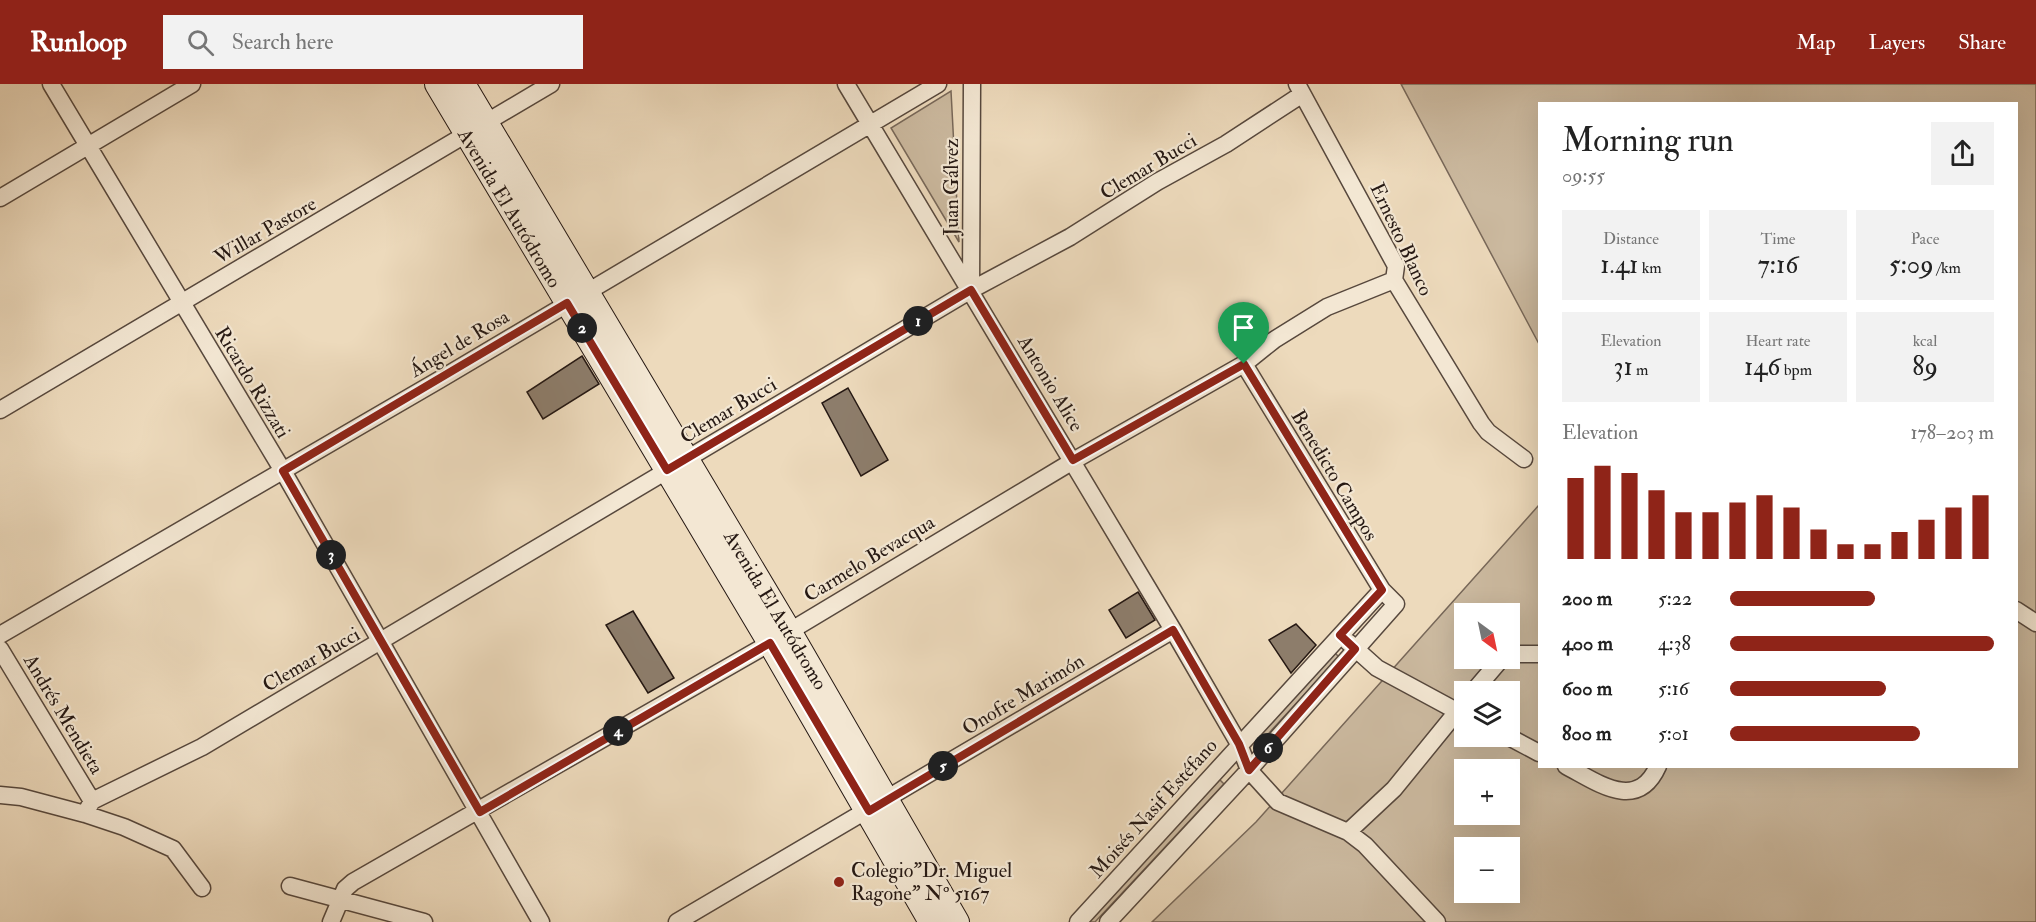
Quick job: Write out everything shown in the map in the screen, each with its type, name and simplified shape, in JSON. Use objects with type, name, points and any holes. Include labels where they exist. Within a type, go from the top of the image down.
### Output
[{"type":"street","name":"Ricardo Rizzati","points":[[51,84],[283,471],[541,922]]},
{"type":"street","points":[[0,198],[192,84]]},
{"type":"street","name":"Avenida El Autódromo","points":[[437,84],[476,129],[878,805],[957,922]]},
{"type":"street","name":"Avenida El Autódromo","points":[[463,84],[476,129]]},
{"type":"street","name":"Willar Pastore","points":[[0,410],[551,84]]},
{"type":"street","name":"Antonio Alice","points":[[846,84],[1173,630],[1239,744],[1249,770]]},
{"type":"street","name":"Ángel de Rosa","points":[[0,635],[283,471],[938,84]]},
{"type":"street","name":"Juan Gálvez","points":[[971,290],[972,84]]},
{"type":"street","name":"Clemar Bucci","points":[[88,808],[202,747],[971,290],[1070,237],[1167,177],[1226,144],[1299,90]]},
{"type":"street","name":"Ernesto Blanco","points":[[1299,90],[1344,166],[1396,266],[1394,280],[1481,423],[1488,432],[1524,459]]},
{"type":"street","name":"Carmelo Bevacqua","points":[[340,899],[345,889],[353,882],[480,812],[780,637],[1073,460],[1244,364],[1274,340],[1328,307],[1394,280]]},
{"type":"street","name":"Benedicto Campos","points":[[1244,364],[1382,590],[1396,604],[1355,649]]},
{"type":"street","name":"Moisés Nasif Estéfano","points":[[1078,922],[1382,590]]},
{"type":"street","points":[[2018,611],[2036,624]]},
{"type":"street","name":"Onofre Marimón","points":[[677,922],[1173,630]]},
{"type":"street","points":[[1340,635],[1377,668],[1454,706]]},
{"type":"street","name":"Andrés Mendieta","points":[[0,649],[88,808]]},
{"type":"street","points":[[1108,922],[1249,770],[1355,649]]},
{"type":"street","points":[[1520,654],[1538,654]]},
{"type":"street","points":[[1482,681],[1493,669]]},
{"type":"street","points":[[1348,832],[1394,789],[1454,719]]},
{"type":"street","points":[[1520,743],[1538,752]]},
{"type":"street","points":[[1570,768],[1614,790],[1628,792],[1640,788],[1652,779],[1657,768]]},
{"type":"street","points":[[1249,770],[1278,802],[1348,832],[1365,845],[1437,922]]},
{"type":"street","points":[[0,795],[88,808],[173,849],[202,888]]},
{"type":"street","name":"Avenida El Autódromo","points":[[878,805],[931,922]]},
{"type":"street","points":[[290,886],[424,922]]},
{"type":"street","points":[[331,922],[340,899]]},
{"type":"shaded area","points":[[1401,84],[2036,84],[2036,922],[1152,922],[1256,822],[1538,506],[1538,768],[2018,768],[2018,102],[1538,102],[1538,342]]},
{"type":"shaded area","points":[[951,91],[959,242],[891,128]]},
{"type":"shaded area","points":[[1334,652],[1339,657],[1258,745],[1253,741]]},
{"type":"shaded area","points":[[1218,778],[1224,784],[1095,922],[1083,922]]},
{"type":"building","points":[[582,356],[599,384],[543,419],[527,392]]},
{"type":"building","points":[[848,388],[888,460],[861,476],[822,403]]},
{"type":"building","points":[[1138,592],[1155,620],[1126,638],[1109,610]]},
{"type":"building","points":[[633,611],[674,678],[648,693],[606,625]]},
{"type":"building","points":[[1296,624],[1316,645],[1291,673],[1269,640]]},
{"type":"place","name":"Colegio\"Dr. Miguel Ragone\" Nº 5167","points":[[839,882]]},
{"type":"route","points":[[971,290],[1073,460],[1244,364],[1382,590],[1340,635],[1355,649],[1249,770],[1239,744],[1173,630],[869,811],[770,643],[480,812],[283,471],[567,303],[667,470],[971,290]]}]
